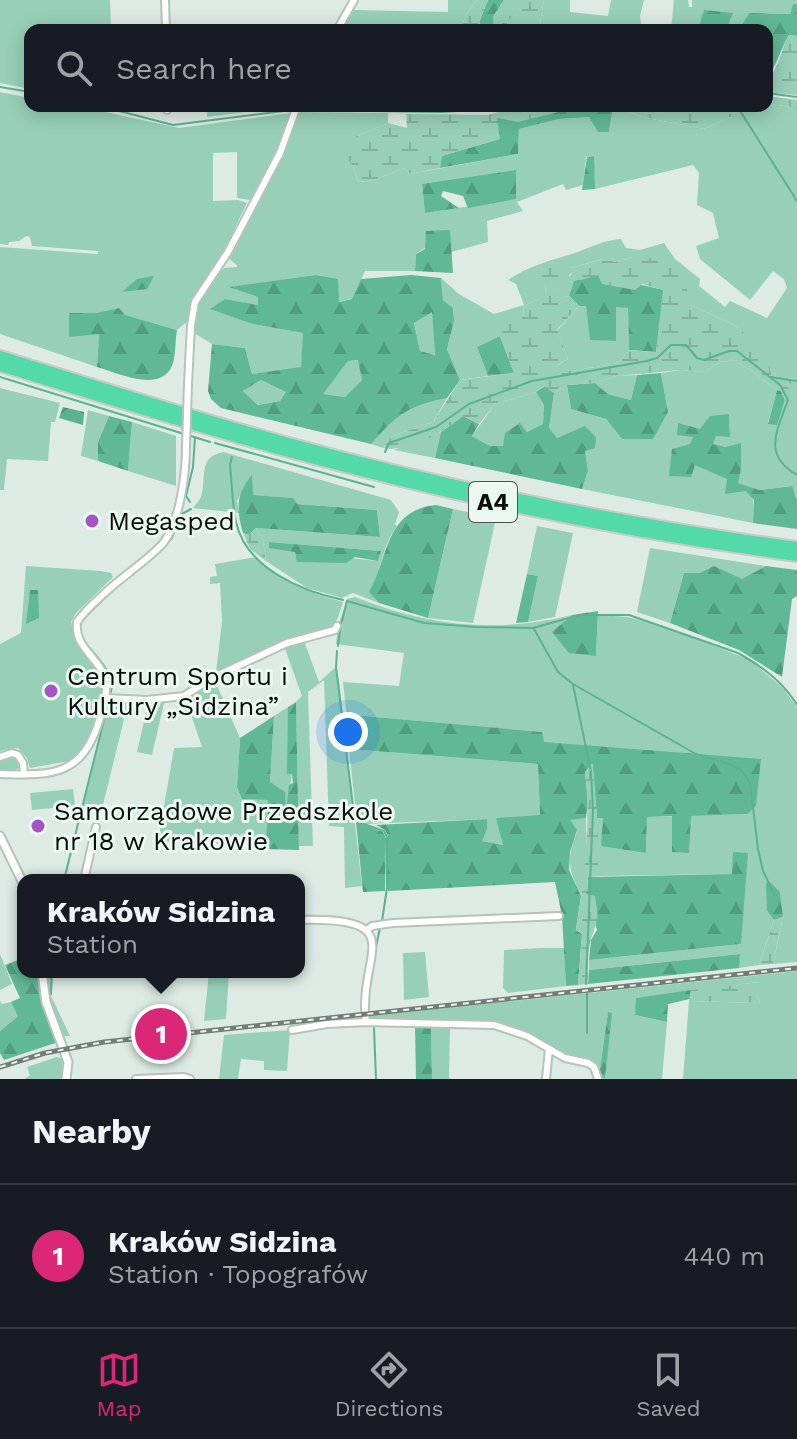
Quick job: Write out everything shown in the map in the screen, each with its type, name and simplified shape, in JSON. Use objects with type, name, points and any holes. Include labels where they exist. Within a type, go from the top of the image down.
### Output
[{"type":"highway","name":"A4","points":[[0,356],[261,435],[404,472],[594,513],[797,547]]},
{"type":"highway","name":"A4","points":[[0,366],[282,451],[422,486],[629,529],[797,556]]},
{"type":"street","points":[[165,0],[166,24]]},
{"type":"street","points":[[340,24],[354,0]]},
{"type":"street","points":[[0,774],[63,769],[81,758],[92,742],[105,698],[104,676],[81,643],[77,622],[122,577],[165,541],[179,504],[186,464],[191,325],[195,302],[228,252],[280,153],[295,112]]},
{"type":"street","points":[[105,698],[147,700],[184,696],[212,678],[287,643],[335,630],[337,626]]},
{"type":"street","points":[[0,757],[18,755],[24,773]]},
{"type":"street","points":[[85,874],[96,827]]},
{"type":"street","points":[[0,836],[19,874]]},
{"type":"street","points":[[305,920],[335,919],[367,930],[378,924],[559,916]]},
{"type":"street","points":[[366,1022],[373,946],[367,930]]},
{"type":"street","points":[[43,978],[46,1002],[68,1062],[67,1079]]},
{"type":"street","points":[[292,1030],[366,1022],[494,1025],[527,1036],[565,1058],[588,1063],[594,1067],[598,1079]]},
{"type":"street","points":[[546,1079],[549,1049]]},
{"type":"street","points":[[136,1079],[190,1079]]},
{"type":"green space","points":[[0,0],[110,0],[111,24],[24,24],[24,88],[0,83]]},
{"type":"green space","points":[[448,0],[477,0],[463,24],[346,24],[354,10],[448,12]]},
{"type":"green space","points":[[477,0],[488,0],[480,24],[463,24]]},
{"type":"green space","points":[[488,0],[504,0],[493,17],[493,24],[480,24]]},
{"type":"green space","points":[[504,0],[544,0],[540,24],[526,24],[518,15],[511,17],[507,24],[493,24],[493,17]]},
{"type":"green space","points":[[544,0],[570,0],[570,12],[608,16],[611,0],[644,0],[641,24],[540,24]]},
{"type":"green space","points":[[674,0],[688,0],[689,7],[692,7],[692,0],[797,0],[791,14],[749,13],[743,24],[672,24]]},
{"type":"green space","points":[[793,4],[797,4],[797,36],[789,35],[773,68],[773,24],[743,24],[749,13],[790,14]]},
{"type":"green space","points":[[704,10],[733,13],[728,24],[700,24]]},
{"type":"green space","points":[[519,15],[526,24],[506,24],[511,16]]},
{"type":"green space","points":[[789,35],[797,36],[797,95],[773,93],[773,73]]},
{"type":"green space","points":[[0,92],[24,97],[24,112],[106,112],[179,128],[291,113],[275,154],[250,200],[237,198],[237,152],[213,153],[213,201],[238,200],[247,203],[222,255],[192,302],[188,321],[177,330],[124,315],[119,308],[96,313],[69,313],[99,334],[97,367],[0,334],[0,247],[98,254],[98,251],[32,246],[30,237],[26,236],[8,245],[0,244]]},
{"type":"green space","points":[[773,97],[797,100],[797,108],[773,104]]},
{"type":"green space","points":[[773,104],[797,108],[797,379],[771,376],[738,327],[691,305],[632,257],[616,262],[602,259],[571,268],[541,268],[546,284],[545,296],[524,306],[523,317],[496,325],[500,336],[477,347],[488,376],[460,380],[447,349],[454,321],[453,308],[443,300],[441,278],[459,294],[494,314],[524,305],[516,284],[508,280],[516,275],[531,267],[621,239],[626,248],[640,250],[664,243],[675,259],[700,279],[699,286],[725,307],[730,301],[767,318],[787,288],[784,279],[773,271],[750,300],[700,259],[696,246],[719,238],[713,213],[697,205],[699,173],[693,165],[595,189],[593,156],[586,157],[583,185],[566,190],[563,184],[517,202],[523,211],[487,221],[488,242],[451,252],[449,230],[416,254],[415,271],[365,271],[352,299],[338,302],[315,275],[232,287],[258,297],[258,306],[225,299],[253,324],[304,333],[301,368],[252,374],[245,348],[212,344],[194,333],[194,314],[211,282],[224,268],[237,267],[229,259],[281,156],[299,112],[388,113],[388,123],[355,137],[353,166],[358,182],[374,180],[404,168],[410,174],[518,154],[519,129],[559,119],[589,117],[609,132],[612,112],[629,112],[704,129],[730,117],[744,123],[760,112],[773,112]],"holes":[[[422,184],[516,199],[425,213]]]},
{"type":"green space","points":[[207,112],[247,112],[207,117]]},
{"type":"green space","points":[[499,112],[559,112],[518,122],[497,118],[500,139],[442,156],[440,168],[410,174],[404,168],[374,180],[358,182],[353,166],[344,154],[355,137],[388,123],[407,128],[406,114],[488,115]]},
{"type":"green space","points":[[540,112],[612,112],[609,132],[598,132],[589,117],[559,119],[519,129],[518,154],[440,168],[441,156],[499,139],[496,118]]},
{"type":"green space","points":[[629,112],[760,112],[744,124],[730,117],[704,129]]},
{"type":"green space","points":[[594,156],[595,189],[582,190],[587,157]]},
{"type":"green space","points":[[516,170],[516,199],[468,208],[463,196],[443,191],[441,196],[459,208],[425,213],[422,184]]},
{"type":"green space","points":[[450,230],[453,273],[415,271],[416,254],[425,249],[426,231]]},
{"type":"green space","points":[[632,257],[660,259],[682,273],[691,305],[738,327],[768,357],[771,376],[797,379],[797,383],[788,383],[790,400],[785,400],[781,391],[736,360],[720,362],[705,372],[681,370],[617,376],[595,383],[567,385],[554,393],[544,386],[536,392],[495,404],[479,424],[463,416],[415,444],[383,448],[392,436],[433,422],[460,380],[514,373],[495,324],[523,317],[524,306],[545,296],[546,284],[538,286],[534,277],[542,268],[571,268],[603,259],[616,262]],"holes":[[[577,270],[581,280],[598,275],[602,284],[635,290],[642,284],[663,290],[656,352],[629,350],[618,363],[572,371],[559,370],[557,365],[568,359],[557,330],[579,306],[569,296],[552,298],[556,289],[569,284],[569,275]]]},
{"type":"green space","points":[[577,269],[581,280],[574,282],[569,296],[551,299],[556,289]]},
{"type":"green space","points":[[315,275],[338,279],[339,302],[352,299],[361,279],[411,275],[441,278],[443,300],[453,308],[454,321],[447,349],[460,380],[447,398],[422,404],[404,413],[371,444],[221,408],[211,399],[208,391],[212,344],[245,348],[252,374],[301,367],[303,333],[253,324],[210,309],[225,299],[258,305],[258,297],[229,287]],"holes":[[[432,312],[435,355],[420,351],[414,323]],[[358,360],[362,380],[345,397],[323,394],[348,361]],[[261,380],[286,392],[280,401],[258,405],[243,391]]]},
{"type":"green space","points":[[598,275],[664,290],[656,352],[629,350],[628,308],[616,307],[616,341],[590,340],[586,306],[579,306],[569,296],[574,281]]},
{"type":"green space","points":[[154,276],[147,289],[122,292],[137,279]]},
{"type":"green space","points":[[579,306],[586,306],[591,339],[616,341],[616,306],[628,308],[629,350],[618,363],[559,371],[556,366],[568,359],[557,331]]},
{"type":"green space","points":[[119,308],[125,315],[177,330],[175,355],[168,373],[150,380],[97,367],[99,334],[69,337],[69,313],[96,313]]},
{"type":"green space","points":[[432,311],[435,355],[420,351],[414,322]]},
{"type":"green space","points":[[500,336],[514,373],[488,376],[477,347]]},
{"type":"green space","points":[[359,360],[362,380],[345,397],[322,394],[348,361]]},
{"type":"green space","points":[[736,360],[777,390],[768,423],[777,424],[785,400],[789,399],[788,383],[797,383],[797,497],[791,486],[760,490],[737,483],[741,469],[726,447],[713,444],[716,436],[730,436],[729,414],[700,429],[690,444],[695,464],[742,487],[752,497],[753,523],[582,489],[588,471],[585,451],[557,439],[549,428],[554,393],[567,385],[571,409],[606,419],[622,439],[668,412],[661,373],[681,370],[705,372],[720,362]]},
{"type":"green space","points":[[661,373],[668,412],[653,439],[622,439],[606,419],[571,409],[567,385],[595,383],[608,394],[631,400],[637,375]]},
{"type":"green space","points":[[637,375],[631,400],[608,394],[595,383],[617,376]]},
{"type":"green space","points":[[261,380],[286,392],[280,401],[258,405],[243,391]]},
{"type":"green space","points":[[545,386],[554,393],[549,428],[557,438],[585,426],[596,437],[595,448],[585,451],[588,471],[582,489],[435,458],[441,432],[463,416],[479,424],[472,436],[490,446],[503,446],[505,433],[520,423],[527,432],[543,424],[544,405],[536,392]]},
{"type":"green space","points":[[0,388],[60,403],[55,422],[51,422],[48,461],[7,459],[4,490],[0,490]]},
{"type":"green space","points":[[777,390],[781,391],[785,400],[777,425],[768,424]]},
{"type":"green space","points":[[536,392],[544,405],[543,424],[527,432],[520,424],[503,446],[490,446],[472,436],[495,404]]},
{"type":"green space","points":[[447,398],[433,422],[392,436],[383,448],[371,444],[404,413],[422,404]]},
{"type":"green space","points":[[88,410],[109,416],[98,442],[98,461],[81,456]]},
{"type":"green space","points":[[729,414],[730,437],[716,436],[713,444],[726,447],[741,443],[738,483],[760,490],[792,486],[797,499],[797,529],[753,523],[754,500],[746,491],[725,494],[727,479],[695,465],[691,477],[669,476],[672,449],[690,444],[693,437],[677,435],[678,423],[700,429],[710,416]]},
{"type":"green space","points":[[109,416],[132,422],[128,471],[98,461],[98,442]]},
{"type":"green space","points":[[132,422],[176,436],[176,486],[128,471]]},
{"type":"green space","points":[[441,432],[435,458],[394,450]]},
{"type":"green space","points":[[223,452],[391,500],[399,512],[397,526],[370,592],[379,603],[353,593],[342,598],[307,588],[266,561],[263,540],[256,528],[380,537],[377,510],[297,504],[292,498],[252,495],[252,477],[237,501],[239,513],[193,508],[201,497],[206,464]],"holes":[[[269,542],[381,551],[378,561],[295,552]]]},
{"type":"green space","points":[[252,475],[253,495],[293,498],[297,504],[377,510],[380,537],[256,528],[249,535],[243,533],[239,502]]},
{"type":"green space","points":[[436,505],[453,509],[428,618],[379,603],[369,592],[391,537],[407,516]]},
{"type":"green space","points":[[453,509],[496,518],[473,623],[428,618]]},
{"type":"green space","points":[[537,526],[573,533],[555,617],[528,622],[538,576],[527,574]]},
{"type":"green space","points":[[256,528],[263,540],[266,561],[250,549],[243,533],[249,535]]},
{"type":"green space","points":[[269,542],[381,551],[378,561],[355,557],[346,563],[297,562],[295,552],[269,548]]},
{"type":"green space","points":[[650,548],[766,566],[742,580],[714,566],[699,573],[684,573],[670,623],[637,612]]},
{"type":"green space","points":[[256,557],[296,586],[343,602],[338,618],[330,629],[216,673],[222,621],[220,583],[210,584],[210,577],[217,576],[215,564]]},
{"type":"green space","name":"Centrum Sportu i Kultury „Sidzina”","points":[[26,566],[101,571],[111,573],[113,577],[76,613],[71,622],[77,642],[95,668],[103,687],[90,740],[75,760],[30,768],[27,758],[18,748],[0,751],[0,644],[21,633]]},
{"type":"green space","points":[[714,566],[742,579],[766,566],[797,570],[797,596],[792,599],[782,677],[739,650],[670,623],[684,573],[699,573]]},
{"type":"green space","points":[[527,574],[538,576],[528,622],[516,623]]},
{"type":"green space","points":[[30,590],[38,590],[39,618],[26,624]]},
{"type":"green space","points":[[355,597],[409,615],[462,624],[516,624],[572,615],[564,620],[596,656],[598,615],[627,617],[664,626],[750,660],[783,688],[797,708],[797,962],[773,964],[783,917],[780,892],[767,911],[774,920],[759,965],[739,968],[739,954],[589,970],[589,960],[741,944],[732,874],[599,876],[599,846],[646,853],[647,817],[748,814],[756,806],[544,742],[541,732],[353,715],[347,719],[343,682],[399,686],[404,653],[336,644],[347,599]]},
{"type":"green space","points":[[598,611],[596,656],[569,653],[552,632],[572,615]]},
{"type":"green space","points":[[304,641],[319,682],[336,667],[362,886],[345,888],[344,827],[329,826],[324,680],[308,692],[313,846],[299,846],[296,702],[302,696],[284,646]]},
{"type":"green space","points":[[214,679],[240,738],[237,789],[242,799],[268,800],[267,838],[233,836],[232,844],[158,841],[174,748],[202,747],[186,700]]},
{"type":"green space","points":[[296,702],[299,850],[266,849],[268,800],[242,799],[237,788],[240,738],[274,716],[270,782],[285,792],[286,810],[289,785],[293,783],[292,774],[287,774],[288,707]]},
{"type":"green space","points":[[109,703],[128,703],[101,813],[82,810]]},
{"type":"green space","points":[[164,703],[152,755],[137,752],[148,704]]},
{"type":"green space","points":[[288,707],[288,774],[292,774],[285,823],[270,783],[274,716]]},
{"type":"green space","points":[[353,715],[542,732],[544,742],[761,759],[756,806],[748,814],[691,816],[689,853],[672,852],[672,816],[647,817],[646,853],[599,846],[603,819],[597,818],[592,764],[585,772],[586,818],[570,820],[577,830],[570,852],[569,870],[581,896],[576,930],[582,934],[578,985],[566,986],[562,916],[555,882],[388,891],[388,836],[376,825],[487,819],[482,841],[503,845],[496,818],[540,815],[538,764],[349,749],[347,719]]},
{"type":"green space","points":[[349,749],[538,764],[540,815],[503,845],[481,841],[487,829],[486,819],[365,824],[356,813]]},
{"type":"green space","points":[[12,756],[17,758],[19,768],[12,772],[0,771],[0,761]]},
{"type":"green space","points":[[593,763],[597,818],[603,818],[599,876],[588,877],[587,894],[595,896],[597,918],[589,950],[588,984],[578,985],[582,934],[576,930],[587,832],[585,772]]},
{"type":"green space","points":[[73,789],[75,806],[32,810],[30,793]]},
{"type":"green space","points":[[586,818],[587,861],[581,896],[570,864],[577,831],[569,819]]},
{"type":"green space","points":[[356,822],[383,832],[386,838],[385,891],[363,892]]},
{"type":"green space","points":[[733,852],[748,853],[741,944],[589,960],[591,940],[597,930],[587,894],[588,877],[732,874]]},
{"type":"green space","points":[[770,882],[780,892],[783,917],[774,920],[767,911],[766,883]]},
{"type":"green space","points":[[783,917],[773,964],[759,965],[774,920]]},
{"type":"green space","points":[[564,948],[566,986],[508,993],[503,988],[504,950]]},
{"type":"green space","points":[[425,952],[429,997],[404,1000],[403,953]]},
{"type":"green space","points":[[0,954],[12,984],[0,990]]},
{"type":"green space","points":[[740,954],[739,968],[588,984],[589,970]]},
{"type":"green space","points":[[17,960],[17,978],[38,978],[40,998],[58,1042],[4,1060],[0,1053],[0,1031],[18,1016],[11,1002],[20,998],[5,965]]},
{"type":"green space","points":[[797,971],[797,1079],[683,1079],[689,1001],[760,1003],[757,995],[759,982],[637,998],[635,1015],[667,1022],[662,1079],[605,1079],[611,1013],[608,1013],[599,1076],[595,1065],[565,1056],[497,1023],[371,1021],[369,1016]]},
{"type":"green space","points":[[44,978],[52,978],[51,996],[70,1036],[61,1036]]},
{"type":"green space","points":[[208,978],[229,978],[226,1019],[204,1021]]},
{"type":"green space","points":[[760,982],[757,995],[760,1003],[689,1001],[691,990]]},
{"type":"green space","points":[[691,990],[690,999],[668,1004],[667,1022],[635,1015],[636,998]]},
{"type":"green space","points":[[0,1001],[2,1004],[11,1002],[19,1015],[0,1031]]},
{"type":"green space","points":[[608,1012],[612,1013],[605,1079],[599,1076]]},
{"type":"green space","points":[[450,1025],[449,1079],[432,1079],[431,1026]]},
{"type":"green space","points":[[415,1026],[431,1026],[432,1079],[416,1079]]},
{"type":"green space","points":[[290,1030],[287,1071],[264,1070],[264,1061],[241,1059],[238,1079],[219,1079],[224,1035]]},
{"type":"green space","points":[[57,1057],[63,1059],[63,1079],[25,1079],[30,1075],[27,1067]]},
{"type":"water","points":[[63,407],[84,412],[83,425],[59,418]]},
{"type":"waterway","points":[[0,87],[24,91]]},
{"type":"waterway","points":[[773,94],[797,97]]},
{"type":"waterway","points":[[123,112],[173,125],[276,112]]},
{"type":"waterway","points":[[741,112],[797,201]]},
{"type":"waterway","points":[[385,452],[389,443],[436,427],[469,404],[532,381],[647,361],[657,358],[671,345],[686,345],[697,358],[704,360],[737,351],[780,385],[788,400],[777,432],[776,451],[779,459],[797,475]]},
{"type":"waterway","points":[[0,377],[210,442]]},
{"type":"waterway","points":[[771,377],[797,381]]},
{"type":"waterway","points":[[190,502],[186,496],[193,467],[195,437]]},
{"type":"waterway","points":[[215,443],[374,487]]},
{"type":"waterway","points":[[232,457],[230,465],[236,522],[251,552],[263,565],[293,583],[343,600]]},
{"type":"waterway","points":[[153,557],[172,538],[180,515],[191,509]]},
{"type":"waterway","points":[[80,626],[82,620],[119,584]]},
{"type":"waterway","points":[[342,621],[347,601],[424,623],[476,627],[533,628],[580,615],[629,615],[738,653],[771,675],[797,705]]},
{"type":"waterway","points":[[338,646],[341,623]]},
{"type":"waterway","points":[[534,629],[558,672],[573,684],[696,754],[741,770],[750,782],[758,849],[763,871],[774,894]]},
{"type":"waterway","points":[[90,648],[109,674],[111,692]]},
{"type":"waterway","points":[[337,651],[336,667],[354,814],[358,822],[384,831],[387,837],[387,888],[382,921]]},
{"type":"waterway","points":[[573,685],[591,772],[593,810],[586,984]]},
{"type":"waterway","points":[[66,874],[108,704]]},
{"type":"waterway","points":[[374,956],[380,928]]},
{"type":"waterway","points":[[369,993],[372,971]]},
{"type":"waterway","points":[[51,994],[52,978]]},
{"type":"waterway","points":[[587,993],[587,1033]]},
{"type":"waterway","points":[[368,1006],[369,999]]},
{"type":"waterway","points":[[374,1028],[376,1079]]},
{"type":"railway","points":[[0,1067],[45,1053],[104,1042],[797,968]]},
{"type":"place","name":"Megasped","points":[[92,521]]},
{"type":"place","name":"Centrum Sportu i Kultury „Sidzina”","points":[[51,691]]},
{"type":"place","name":"Samorządowe Przedszkole nr 18 w Krakowie","points":[[38,826]]},
{"type":"place","name":"Kraków Sidzina","points":[[161,1034]]}]
